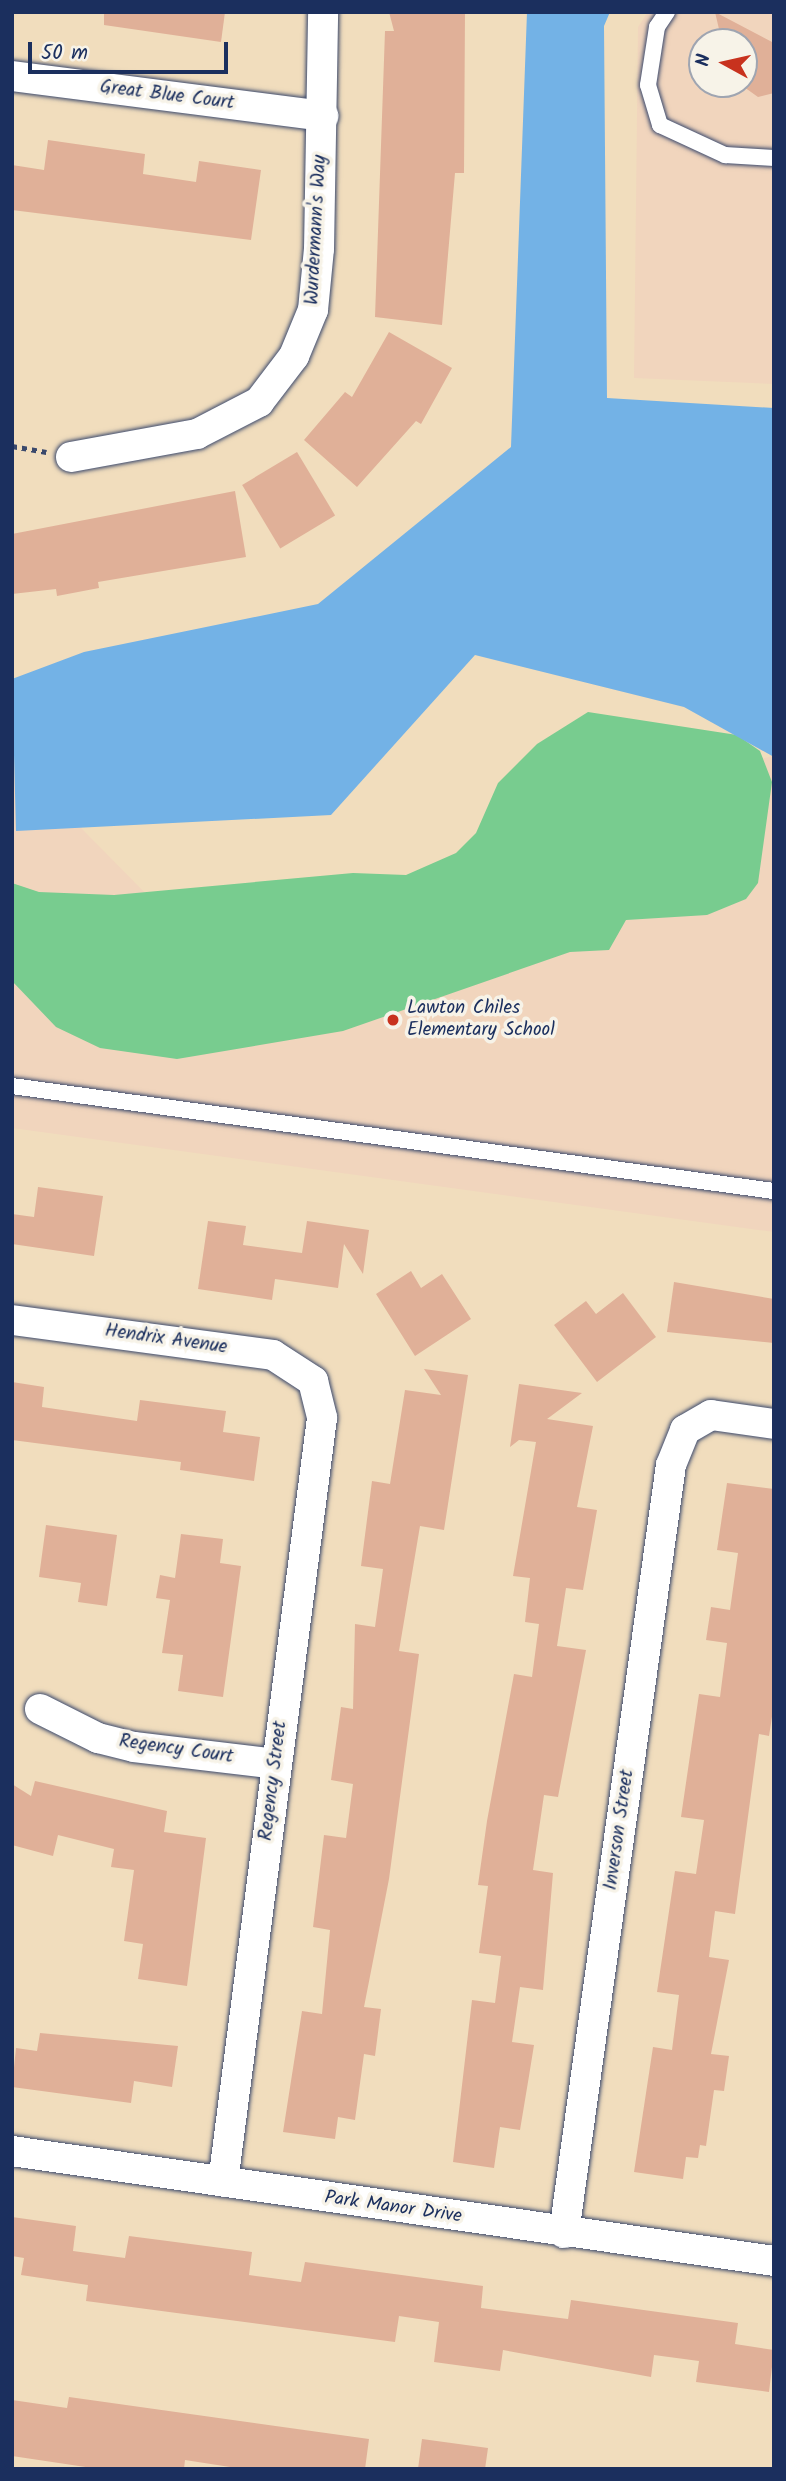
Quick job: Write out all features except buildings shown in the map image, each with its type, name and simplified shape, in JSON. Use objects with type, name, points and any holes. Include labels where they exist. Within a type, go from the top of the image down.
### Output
[{"type":"street","name":"Wurdermann's Way","points":[[71,457],[197,434],[259,402],[294,356],[313,310],[323,116],[323,12]]},
{"type":"street","name":"Great Blue Court","points":[[12,76],[323,116]]},
{"type":"street","name":"Hendrix Avenue","points":[[12,1320],[272,1355],[313,1381]]},
{"type":"street","name":"Regency Street","points":[[223,2182],[322,1418],[313,1381]]},
{"type":"street","name":"Inverson Street","points":[[564,2233],[671,1465],[685,1430],[711,1415],[774,1424]]},
{"type":"street","name":"Regency Court","points":[[40,1709],[98,1738],[134,1747],[276,1764]]},
{"type":"street","name":"Park Manor Drive","points":[[12,2151],[564,2233],[774,2261]]},
{"type":"lane","points":[[667,12],[657,27],[648,85],[660,125],[726,155],[774,158]]},
{"type":"lane","points":[[12,1086],[774,1191]]},
{"type":"shaded area","points":[[648,12],[774,12],[774,384],[634,378],[638,27]]},
{"type":"shaded area","name":"Lawton Chiles Elementary School","points":[[774,756],[774,1232],[12,1128],[12,758],[163,911],[533,872],[729,765]]},
{"type":"green space","points":[[588,712],[737,735],[760,751],[772,782],[758,883],[746,899],[707,915],[626,920],[609,950],[570,952],[343,1031],[177,1059],[100,1048],[56,1027],[12,981],[12,883],[39,892],[114,895],[353,873],[406,875],[456,853],[476,833],[498,783],[537,744]]},
{"type":"water","points":[[527,12],[610,12],[604,26],[607,398],[774,408],[774,757],[684,707],[475,655],[331,815],[16,831],[12,679],[84,652],[318,604],[511,447]]},
{"type":"place","name":"Lawton Chiles Elementary School","points":[[393,1020]]}]
